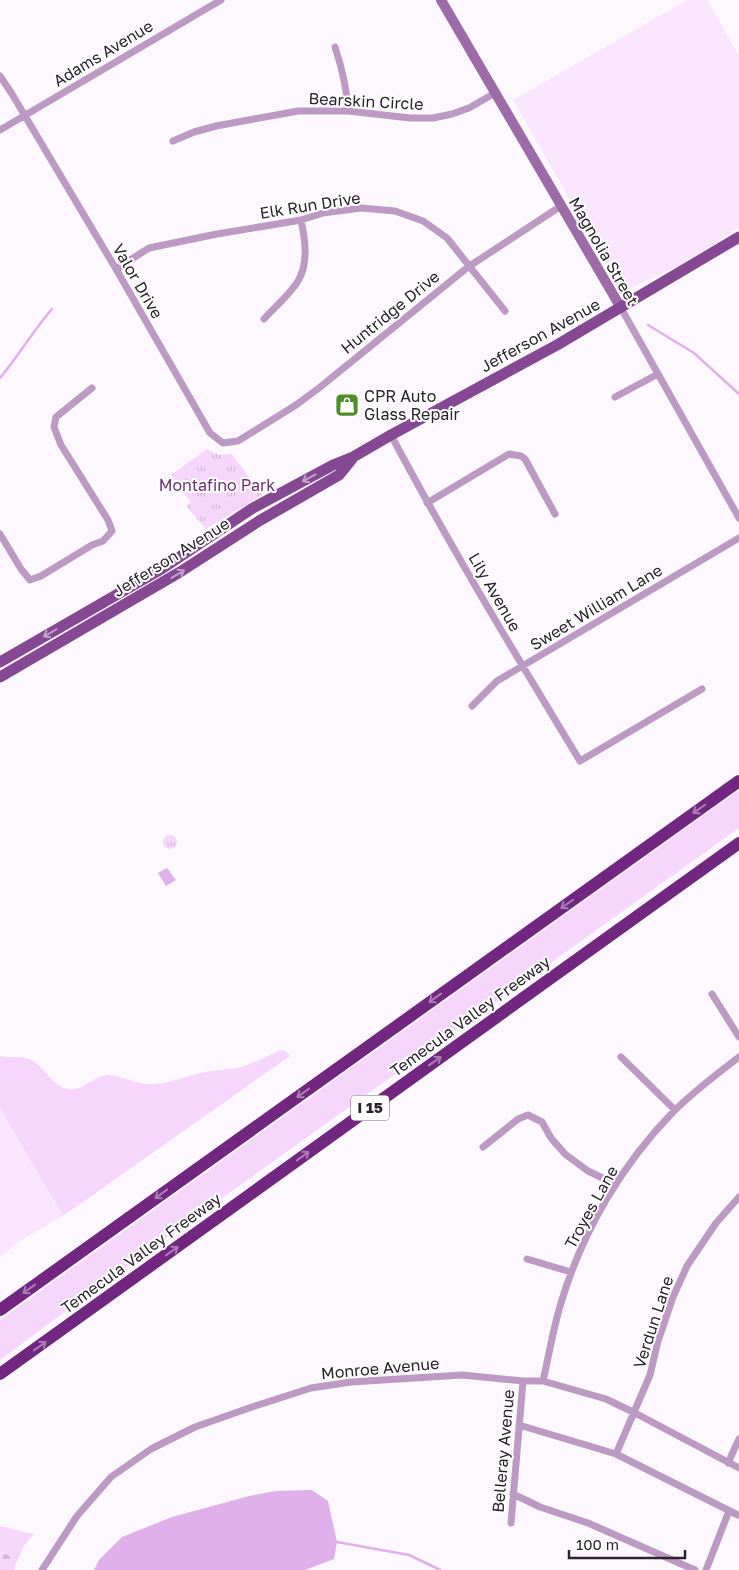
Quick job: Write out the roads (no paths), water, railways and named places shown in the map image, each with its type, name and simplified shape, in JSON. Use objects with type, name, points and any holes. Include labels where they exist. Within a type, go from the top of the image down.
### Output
[{"type":"highway","points":[[0,1310],[739,781]]},
{"type":"highway","name":"Temecula Valley Freeway","points":[[0,1374],[739,843]]},
{"type":"main road","name":"Jefferson Avenue","points":[[0,662],[163,568],[253,508],[353,457],[549,350],[739,237]]},
{"type":"main road","name":"Jefferson Avenue","points":[[0,677],[180,572],[259,521],[339,475],[353,457]]},
{"type":"main road","points":[[66,639],[72,627],[145,585],[163,568]]},
{"type":"street","name":"Adams Avenue","points":[[0,130],[221,0]]},
{"type":"street","name":"Magnolia Street","points":[[441,0],[621,308],[739,518]]},
{"type":"street","points":[[335,47],[342,68],[348,111]]},
{"type":"street","name":"Valor Drive","points":[[0,76],[116,269],[210,433],[223,443],[238,440]]},
{"type":"street","name":"Bearskin Circle","points":[[173,141],[194,132],[216,126],[298,111],[348,111],[410,118],[433,118],[469,108],[495,93]]},
{"type":"street","name":"Huntridge Drive","points":[[238,440],[296,405],[468,267],[561,206]]},
{"type":"street","name":"Elk Run Drive","points":[[116,269],[149,248],[301,220],[323,213],[360,208],[396,211],[423,221],[447,238],[468,267],[505,311]]},
{"type":"street","points":[[264,319],[299,280],[305,259],[305,241],[301,220]]},
{"type":"street","points":[[615,397],[658,374]]},
{"type":"street","points":[[0,534],[20,569],[30,580],[41,576],[92,545],[103,541],[112,531],[103,512],[61,445],[54,427],[56,417],[92,388]]},
{"type":"street","name":"Lily Avenue","points":[[391,435],[427,502],[522,667],[580,761],[702,689]]},
{"type":"street","points":[[427,502],[509,454],[521,456],[525,459],[555,514]]},
{"type":"street","name":"Sweet William Lane","points":[[472,706],[498,681],[739,538]]},
{"type":"street","points":[[712,994],[739,1037]]},
{"type":"street","points":[[621,1057],[675,1110]]},
{"type":"street","name":"Troyes Lane","points":[[543,1381],[560,1304],[571,1272],[589,1231],[615,1184],[675,1110],[710,1079],[739,1057]]},
{"type":"street","points":[[482,1147],[518,1119],[528,1115],[542,1122],[551,1138],[565,1154],[588,1171],[615,1184]]},
{"type":"street","name":"Verdun Lane","points":[[616,1454],[650,1375],[658,1341],[673,1297],[687,1266],[716,1223],[739,1197]]},
{"type":"street","points":[[527,1259],[571,1272]]},
{"type":"street","name":"Monroe Avenue","points":[[42,1570],[77,1516],[111,1477],[151,1449],[195,1427],[252,1407],[311,1388],[350,1382],[462,1375],[523,1382],[543,1381],[606,1399],[635,1412],[739,1468]]},
{"type":"street","name":"Belleray Avenue","points":[[511,1523],[523,1382]]},
{"type":"street","points":[[519,1425],[616,1454],[738,1515]]},
{"type":"street","points":[[728,1462],[739,1439]]},
{"type":"street","points":[[513,1494],[540,1507],[588,1523],[694,1570]]},
{"type":"street","points":[[706,1570],[729,1511]]},
{"type":"waterway","points":[[0,378],[52,309]]},
{"type":"waterway","points":[[648,325],[694,353],[739,394]]},
{"type":"waterway","points":[[337,1542],[409,1555],[440,1570]]},
{"type":"place","name":"CPR Auto Glass Repair","points":[[347,405]]},
{"type":"park label","name":"Montafino Park","points":[[217,485]]}]
